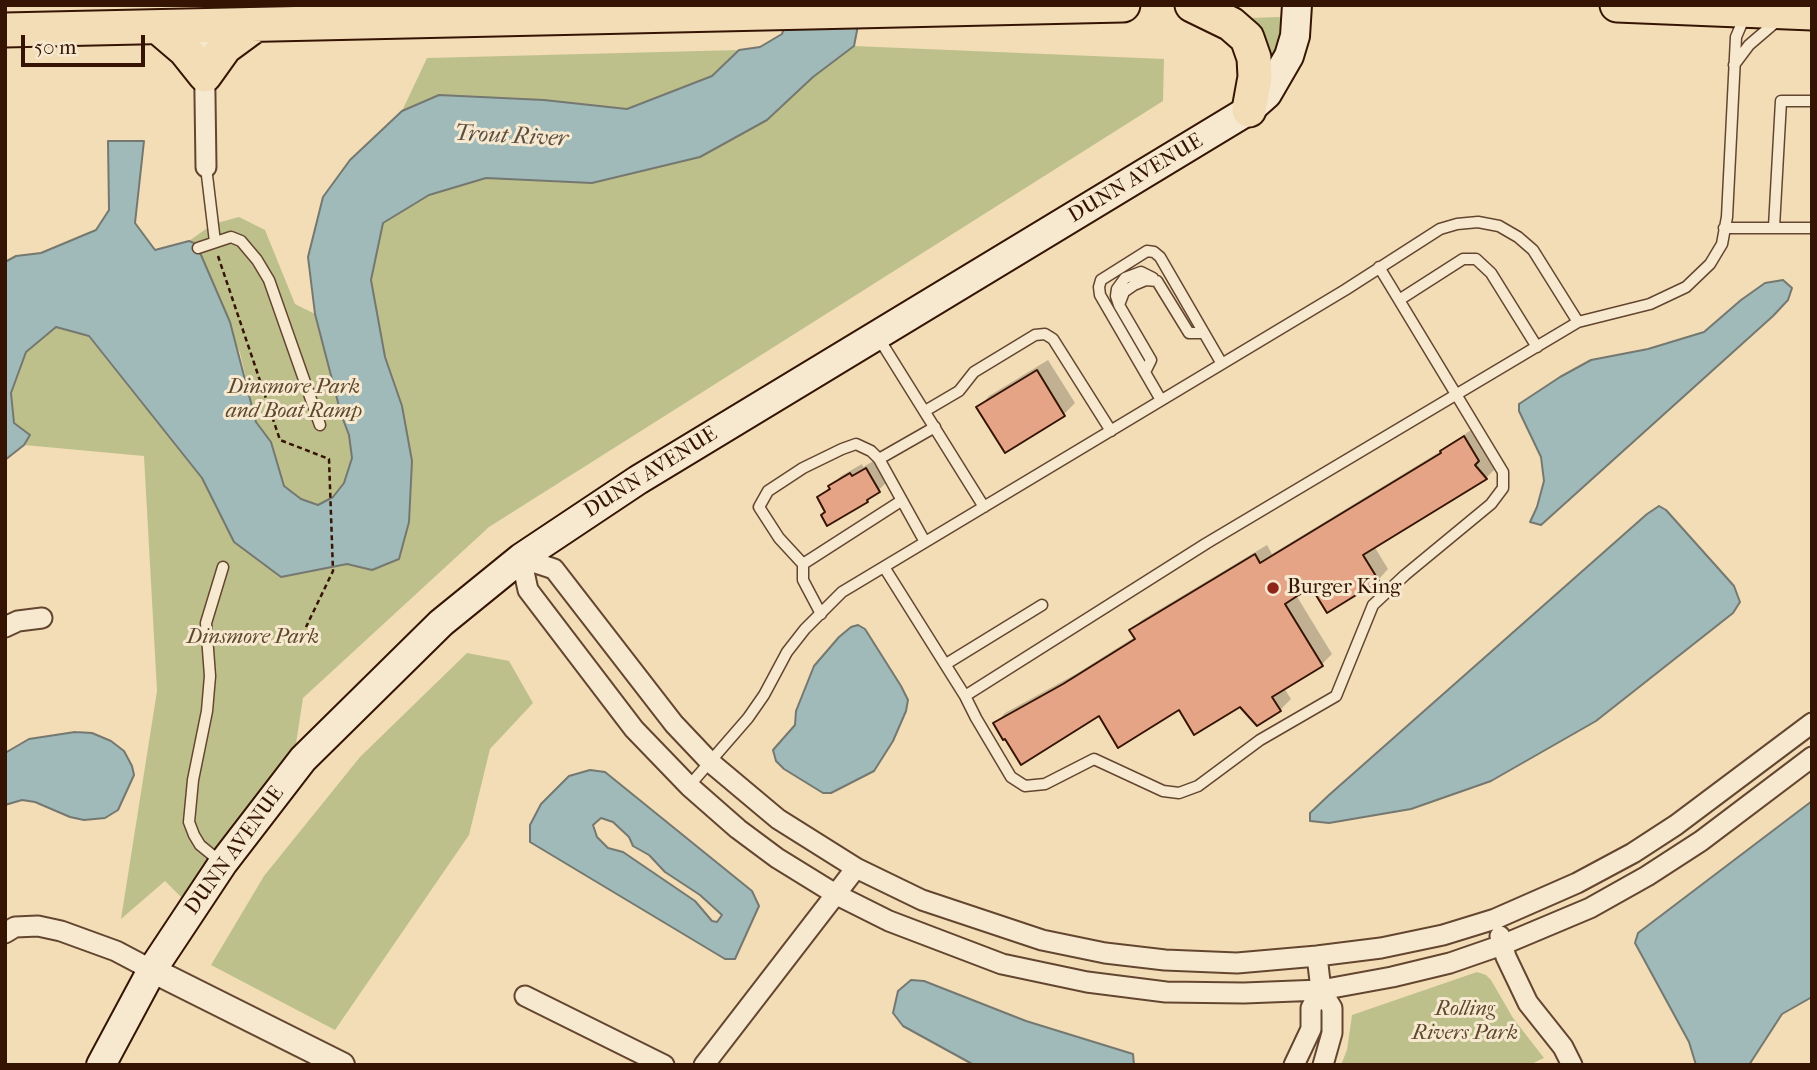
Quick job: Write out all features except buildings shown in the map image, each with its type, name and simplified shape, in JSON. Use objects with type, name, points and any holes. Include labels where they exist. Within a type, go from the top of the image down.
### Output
[{"type":"highway","points":[[5,30],[158,27],[205,16],[255,25],[1123,5]]},
{"type":"highway","points":[[1192,5],[1231,24],[1247,38],[1254,58],[1255,77],[1249,110]]},
{"type":"highway","points":[[1618,5],[1752,8],[1801,12]]},
{"type":"highway","points":[[158,27],[185,50],[205,75],[225,47],[255,25]]},
{"type":"main road","name":"DUNN AVENUE","points":[[101,1065],[152,970],[223,863],[303,759],[441,623],[521,558],[638,480],[1249,110],[1267,94],[1289,56],[1295,36],[1297,5]]},
{"type":"street","points":[[205,16],[206,167]]},
{"type":"street","points":[[521,558],[554,569],[674,724],[710,762],[778,818],[856,868],[922,900],[1042,940],[1105,953],[1165,960],[1237,963],[1381,948],[1443,935],[1495,919],[1577,883],[1633,853],[1676,825],[1812,723]]},
{"type":"street","points":[[521,558],[528,590],[634,729],[689,786],[738,829],[837,895],[889,921],[1002,964],[1087,982],[1166,992],[1321,990],[1450,963],[1502,945],[1590,908],[1647,876],[1701,841],[1812,757]]},
{"type":"street","points":[[5,627],[18,621],[41,618]]},
{"type":"street","points":[[704,1065],[856,868]]},
{"type":"street","points":[[1495,919],[1502,945],[1528,1003],[1563,1047],[1572,1065]]},
{"type":"street","points":[[5,933],[15,927],[38,926],[61,931],[116,951],[342,1065]]},
{"type":"street","points":[[1317,956],[1321,990],[1332,1008],[1332,1033],[1323,1065]]},
{"type":"street","points":[[1294,1065],[1311,1029],[1311,1008],[1321,990]]},
{"type":"street","points":[[525,996],[664,1065]]},
{"type":"lane","points":[[965,696],[1208,543],[1578,322],[1650,304],[1686,287],[1710,264],[1722,244],[1727,217],[1736,37],[1752,8]]},
{"type":"lane","points":[[1734,65],[1749,45],[1770,25],[1801,12]]},
{"type":"lane","points":[[1774,227],[1781,101],[1812,101]]},
{"type":"lane","points":[[206,167],[215,242]]},
{"type":"lane","points":[[689,786],[748,718],[787,652],[842,592],[1449,226],[1478,222],[1499,226],[1518,237],[1533,250],[1578,322]]},
{"type":"lane","points":[[1724,228],[1812,228]]},
{"type":"lane","points":[[198,248],[230,237],[241,242],[257,260],[269,280],[320,425]]},
{"type":"lane","points":[[1161,400],[1100,295],[1101,280],[1147,251],[1160,257],[1222,364]]},
{"type":"lane","points":[[1399,300],[1463,259],[1476,259],[1491,273],[1537,347]]},
{"type":"lane","points":[[884,567],[946,664],[1012,777],[1026,786],[1045,784],[1094,759],[1163,790],[1179,793],[1198,786],[1260,740],[1336,696],[1373,605],[1405,575],[1491,505],[1503,488],[1503,472],[1379,267]]},
{"type":"lane","points":[[1145,372],[1151,360],[1119,305],[1124,292],[1134,285],[1146,279],[1157,281],[1189,332],[1204,333]]},
{"type":"lane","points":[[876,334],[984,506]]},
{"type":"lane","points":[[925,411],[959,391],[974,372],[1035,335],[1045,334],[1053,339],[1111,430]]},
{"type":"lane","points":[[880,459],[935,427]]},
{"type":"lane","points":[[821,614],[803,580],[803,564],[779,538],[760,508],[768,491],[803,468],[856,444],[880,459],[925,542]]},
{"type":"lane","points":[[803,564],[901,502]]},
{"type":"lane","points":[[223,567],[206,623],[210,676],[193,779],[189,822],[200,845],[223,863]]},
{"type":"lane","points":[[946,664],[1042,605]]},
{"type":"path","points":[[215,242],[222,272],[280,440],[330,459],[333,571],[306,627]]},
{"type":"green space","points":[[1281,17],[1275,50],[1269,58],[1249,18]]},
{"type":"green space","name":"Dinsmore Park","points":[[854,46],[1164,59],[1163,101],[489,527],[303,698],[295,750],[238,821],[182,898],[165,881],[121,919],[157,691],[144,456],[24,445],[30,435],[14,423],[11,393],[26,351],[55,327],[88,336],[202,478],[235,542],[281,577],[347,564],[372,570],[402,406],[385,357],[371,280],[383,223],[429,195],[486,178],[592,183],[813,77]]},
{"type":"green space","points":[[739,50],[712,76],[627,109],[544,100],[439,95],[402,111],[427,58]]},
{"type":"green space","name":"Dinsmore Park and Boat Ramp","points":[[239,217],[265,230],[295,304],[315,314],[349,435],[352,458],[345,483],[333,497],[318,505],[301,499],[284,486],[271,442],[256,422],[240,353],[194,243],[189,241],[213,224]]},
{"type":"green space","points":[[467,653],[509,661],[533,703],[490,749],[469,835],[335,1030],[211,965],[264,876],[360,757]]},
{"type":"green space","name":"Rolling Rivers Park","points":[[1477,972],[1491,980],[1513,1018],[1544,1058],[1529,1065],[1341,1065],[1347,1050],[1352,1015]]},
{"type":"water","name":"Trout River","points":[[792,5],[862,5],[854,46],[813,77],[767,120],[700,157],[592,183],[486,178],[429,195],[383,223],[371,280],[385,357],[402,406],[412,461],[409,522],[399,559],[372,570],[347,564],[281,577],[234,542],[202,478],[89,336],[56,327],[26,352],[11,393],[14,423],[30,435],[24,445],[5,460],[5,262],[16,256],[41,253],[96,230],[109,210],[108,141],[144,141],[135,223],[155,250],[189,241],[198,248],[230,322],[256,422],[271,442],[284,486],[301,499],[318,505],[333,497],[344,483],[352,458],[349,435],[315,314],[308,257],[323,197],[350,160],[402,111],[439,95],[544,100],[627,109],[712,76],[739,50],[760,47],[782,34]]},
{"type":"water","points":[[1783,280],[1792,288],[1788,300],[1773,316],[1541,525],[1530,522],[1544,481],[1541,457],[1519,411],[1519,404],[1591,360],[1648,349],[1704,332],[1765,283]]},
{"type":"water","points":[[1659,506],[1666,510],[1734,586],[1740,602],[1733,613],[1596,721],[1491,781],[1411,809],[1329,823],[1310,821],[1310,813],[1329,795]]},
{"type":"water","points":[[858,625],[865,629],[901,686],[908,700],[906,711],[893,741],[874,771],[831,793],[823,793],[784,769],[776,761],[773,750],[795,725],[796,711],[814,666],[839,637]]},
{"type":"water","points":[[75,732],[92,733],[111,741],[124,751],[134,775],[118,810],[105,818],[84,820],[35,802],[22,800],[5,805],[5,753],[29,739]]},
{"type":"water","points":[[590,770],[605,772],[752,891],[759,906],[735,959],[725,959],[530,842],[530,825],[541,804],[569,776]],"holes":[[[601,818],[613,822],[629,837],[633,846],[649,855],[665,872],[700,895],[722,915],[717,922],[712,921],[695,901],[623,852],[608,848],[597,837],[593,825]]]},
{"type":"water","points":[[1812,801],[1812,997],[1782,1014],[1749,1065],[1696,1065],[1689,1042],[1635,943],[1638,933]]},
{"type":"water","points":[[911,980],[924,981],[1026,1021],[1133,1054],[1134,1065],[974,1065],[903,1026],[893,1013],[898,991]]},
{"type":"place","name":"Burger King","points":[[1273,588]]}]
